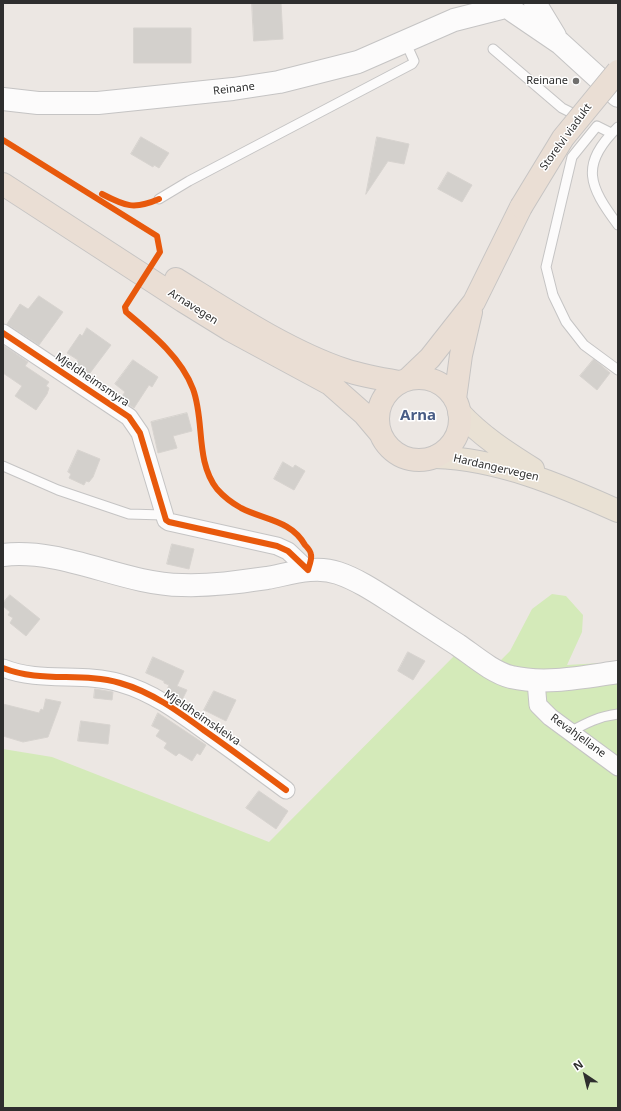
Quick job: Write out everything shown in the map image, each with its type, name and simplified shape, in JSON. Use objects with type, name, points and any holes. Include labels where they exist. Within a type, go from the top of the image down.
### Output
[{"type":"highway","name":"Storelvi viadukt","points":[[474,302],[521,207],[563,138],[618,71]]},
{"type":"highway","name":"Arnavegen","points":[[3,169],[177,280],[270,335],[347,371],[403,381]]},
{"type":"highway","name":"Arnavegen","points":[[3,184],[183,302],[230,330],[330,384],[364,414],[380,433]]},
{"type":"highway","points":[[474,302],[461,355],[457,405],[459,426],[455,439],[446,449],[435,457],[422,460],[409,459],[396,453],[386,444],[380,433],[378,420],[380,406],[386,394],[430,358],[474,302]]},
{"type":"highway","points":[[403,381],[421,378],[435,381],[446,388],[457,405]]},
{"type":"main road","name":"Reinane","points":[[454,20],[473,3]]},
{"type":"main road","points":[[535,3],[560,44]]},
{"type":"main road","name":"Reinane","points":[[3,99],[38,103],[98,103],[240,88],[294,80],[358,62],[454,20],[509,6]]},
{"type":"main road","points":[[509,6],[560,44],[618,96]]},
{"type":"main road","name":"Hardangervegen","points":[[457,405],[472,426],[497,447],[556,484]]},
{"type":"main road","name":"Hardangervegen","points":[[435,457],[469,460],[556,484],[618,511]]},
{"type":"main road","points":[[3,555],[28,553],[44,555],[140,579],[181,585],[224,584],[308,570],[324,570],[348,577],[374,591],[495,670],[509,676],[536,681],[618,672]]},
{"type":"street","name":"Mjeldheimsmyra","points":[[3,333],[129,417],[135,423],[140,433],[163,515]]},
{"type":"street","points":[[163,515],[170,522],[277,546],[288,551],[308,570]]},
{"type":"street","name":"Mjeldheimskleiva","points":[[3,668],[23,674],[108,681],[120,683],[137,689],[176,711],[286,790]]},
{"type":"street","name":"Revahjellane","points":[[536,681],[538,705],[550,717],[618,766]]},
{"type":"lane","points":[[159,199],[196,177],[412,64],[414,62],[405,41]]},
{"type":"lane","points":[[493,49],[562,108],[597,126],[615,130],[595,158],[592,164],[591,174],[595,188],[602,203],[618,225]]},
{"type":"lane","points":[[597,126],[572,157],[546,267],[553,295],[566,322],[584,345],[618,370]]},
{"type":"lane","points":[[3,466],[58,490],[129,514],[163,515]]},
{"type":"lane","points":[[570,732],[588,722],[604,716],[618,714]]},
{"type":"green space","points":[[552,594],[566,596],[583,615],[582,632],[567,665],[618,662],[618,1108],[3,1108],[3,749],[52,757],[269,842],[468,642],[499,662],[510,651],[532,609]]},
{"type":"building","points":[[252,3],[281,3],[283,39],[254,41]]},
{"type":"building","points":[[134,28],[191,28],[191,63],[134,63]]},
{"type":"building","points":[[141,137],[169,153],[159,168],[154,165],[153,167],[131,154]]},
{"type":"building","points":[[377,137],[409,144],[404,164],[388,161],[366,194]]},
{"type":"building","points":[[448,172],[472,185],[462,202],[438,189]]},
{"type":"building","points":[[39,296],[63,312],[39,345],[7,324],[20,304],[28,309]]},
{"type":"building","points":[[87,328],[111,345],[87,377],[73,367],[78,360],[67,353],[80,334],[82,336]]},
{"type":"building","points":[[3,345],[28,362],[25,366],[49,382],[46,386],[49,388],[47,394],[36,410],[15,396],[22,386],[3,373]]},
{"type":"building","points":[[594,359],[610,373],[597,390],[580,376]]},
{"type":"building","points":[[133,360],[158,377],[152,387],[149,385],[134,408],[120,399],[125,392],[115,384]]},
{"type":"building","points":[[187,413],[192,431],[173,436],[177,448],[158,453],[151,422]]},
{"type":"building","points":[[78,450],[100,459],[93,477],[89,482],[86,481],[84,485],[69,478],[71,474],[68,472]]},
{"type":"building","points":[[283,462],[293,468],[295,465],[305,471],[294,490],[274,479]]},
{"type":"building","points":[[172,544],[194,549],[189,569],[167,564]]},
{"type":"building","points":[[10,595],[40,619],[26,636],[10,623],[13,618],[8,615],[10,612],[3,606],[3,603]]},
{"type":"building","points":[[408,652],[425,661],[413,680],[398,671]]},
{"type":"building","points":[[153,657],[184,671],[177,686],[187,690],[181,702],[166,692],[169,685],[164,683],[164,681],[146,673]]},
{"type":"building","points":[[95,689],[113,692],[112,700],[94,698]]},
{"type":"building","points":[[214,691],[236,700],[226,721],[204,710]]},
{"type":"building","points":[[46,699],[61,702],[48,737],[23,742],[3,736],[3,704],[39,713],[41,709],[43,710]]},
{"type":"building","points":[[158,713],[206,745],[200,755],[197,753],[192,761],[179,753],[176,756],[164,748],[167,743],[156,736],[160,730],[152,726]]},
{"type":"building","points":[[81,721],[110,725],[108,744],[78,741]]},
{"type":"building","points":[[259,791],[288,811],[276,829],[246,808]]},
{"type":"cycle path","points":[[3,140],[157,236],[160,252],[125,307],[126,312],[164,346],[188,377],[197,401],[206,466],[210,478],[217,489],[228,500],[241,508],[285,525],[292,530],[310,552],[311,558],[308,570]]},
{"type":"cycle path","points":[[102,194],[124,204],[130,205],[143,205],[159,199]]},
{"type":"cycle path","points":[[3,333],[129,417],[140,433],[166,520],[169,522],[277,546],[288,551],[308,570]]},
{"type":"cycle path","points":[[3,668],[32,675],[106,680],[132,687],[165,703],[286,790]]},
{"type":"place","name":"Reinane","points":[[576,81]]},
{"type":"district","name":"Arna","points":[[418,416]]}]
